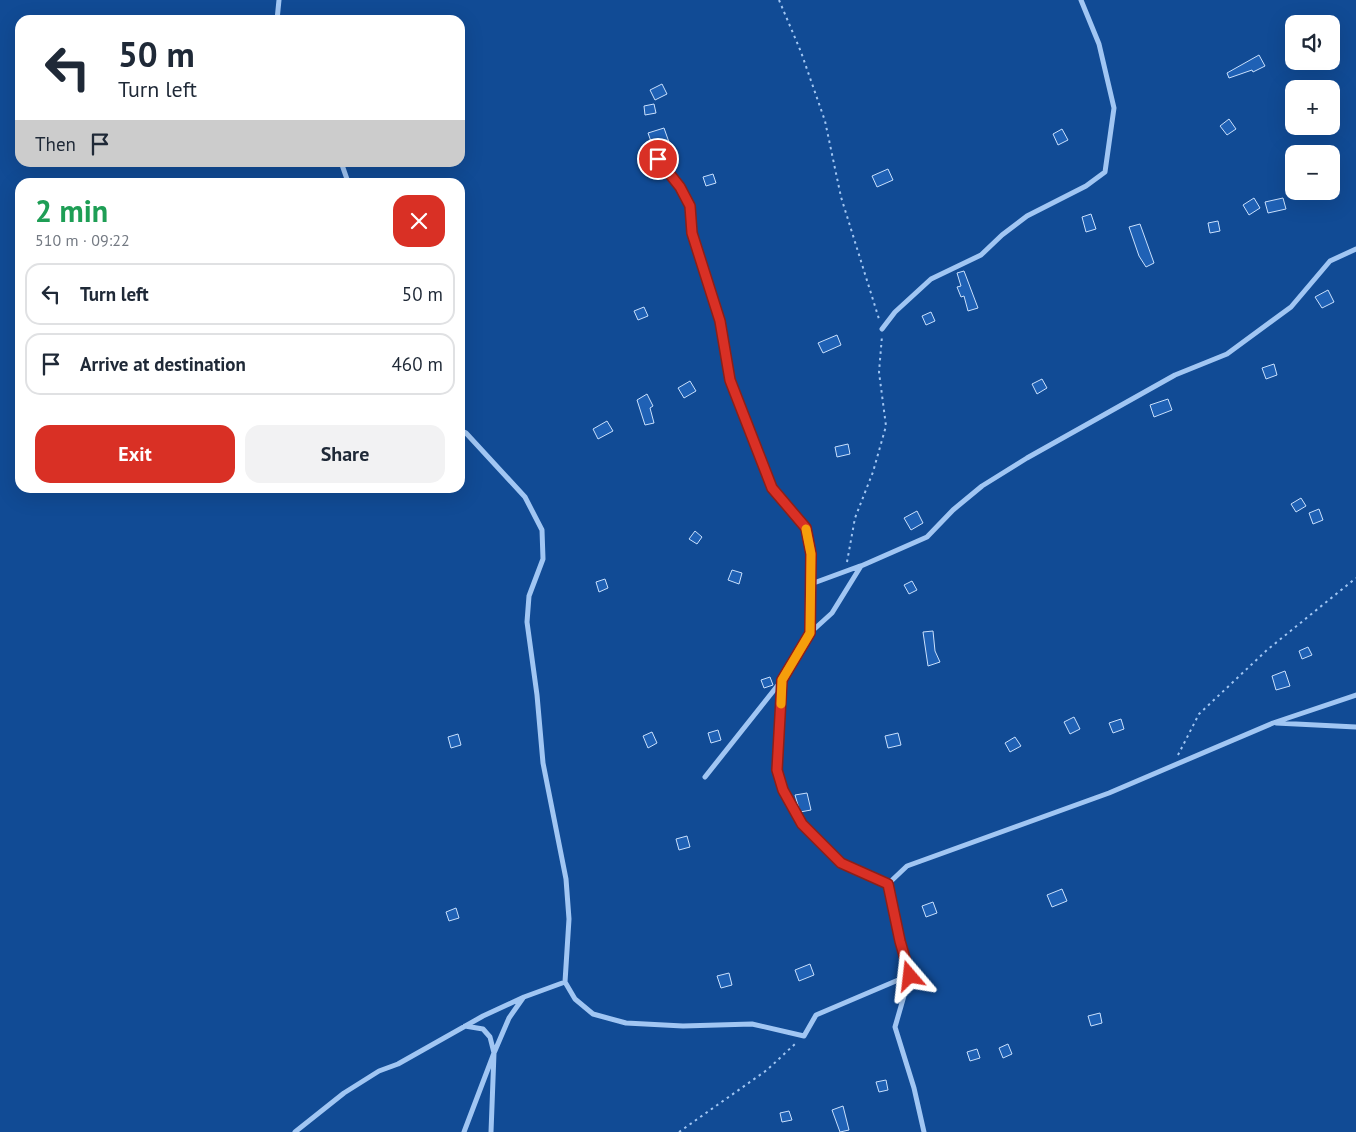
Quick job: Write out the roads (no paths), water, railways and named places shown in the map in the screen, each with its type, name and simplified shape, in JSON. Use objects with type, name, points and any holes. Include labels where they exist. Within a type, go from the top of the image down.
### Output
[{"type":"street","points":[[277,15],[278,0]]},
{"type":"street","points":[[882,329],[916,290],[931,279],[981,255],[1002,235],[1027,216],[1086,186],[1105,172],[1114,108],[1099,44],[1081,0]]},
{"type":"street","points":[[658,159],[680,187],[690,206],[692,233],[720,321],[730,380],[772,488],[806,528],[811,554],[810,633]]},
{"type":"street","points":[[812,584],[861,566],[928,537],[953,510],[982,486],[1027,458],[1175,375],[1227,354],[1291,308],[1330,261],[1356,249]]},
{"type":"street","points":[[465,432],[526,497],[542,530],[543,559],[529,596],[527,622],[537,695],[543,763],[566,879],[569,919],[565,982],[575,999],[593,1014],[626,1023],[683,1026],[752,1024],[804,1036],[816,1015],[910,976]]},
{"type":"street","points":[[705,777],[782,680],[810,633],[832,614],[861,566]]},
{"type":"street","points":[[782,680],[777,770],[783,790],[802,824],[841,863],[888,884]]},
{"type":"street","points":[[888,884],[907,866],[1109,793],[1273,723],[1356,695]]},
{"type":"street","points":[[1273,723],[1356,727]]},
{"type":"street","points":[[888,884],[900,941],[910,976],[895,1027],[914,1088],[924,1132]]},
{"type":"street","points":[[295,1132],[344,1093],[379,1071],[398,1064],[465,1026],[524,997],[565,982]]},
{"type":"street","points":[[464,1132],[509,1018],[524,997]]},
{"type":"street","points":[[465,1026],[483,1029],[490,1037],[494,1052],[491,1132]]}]
